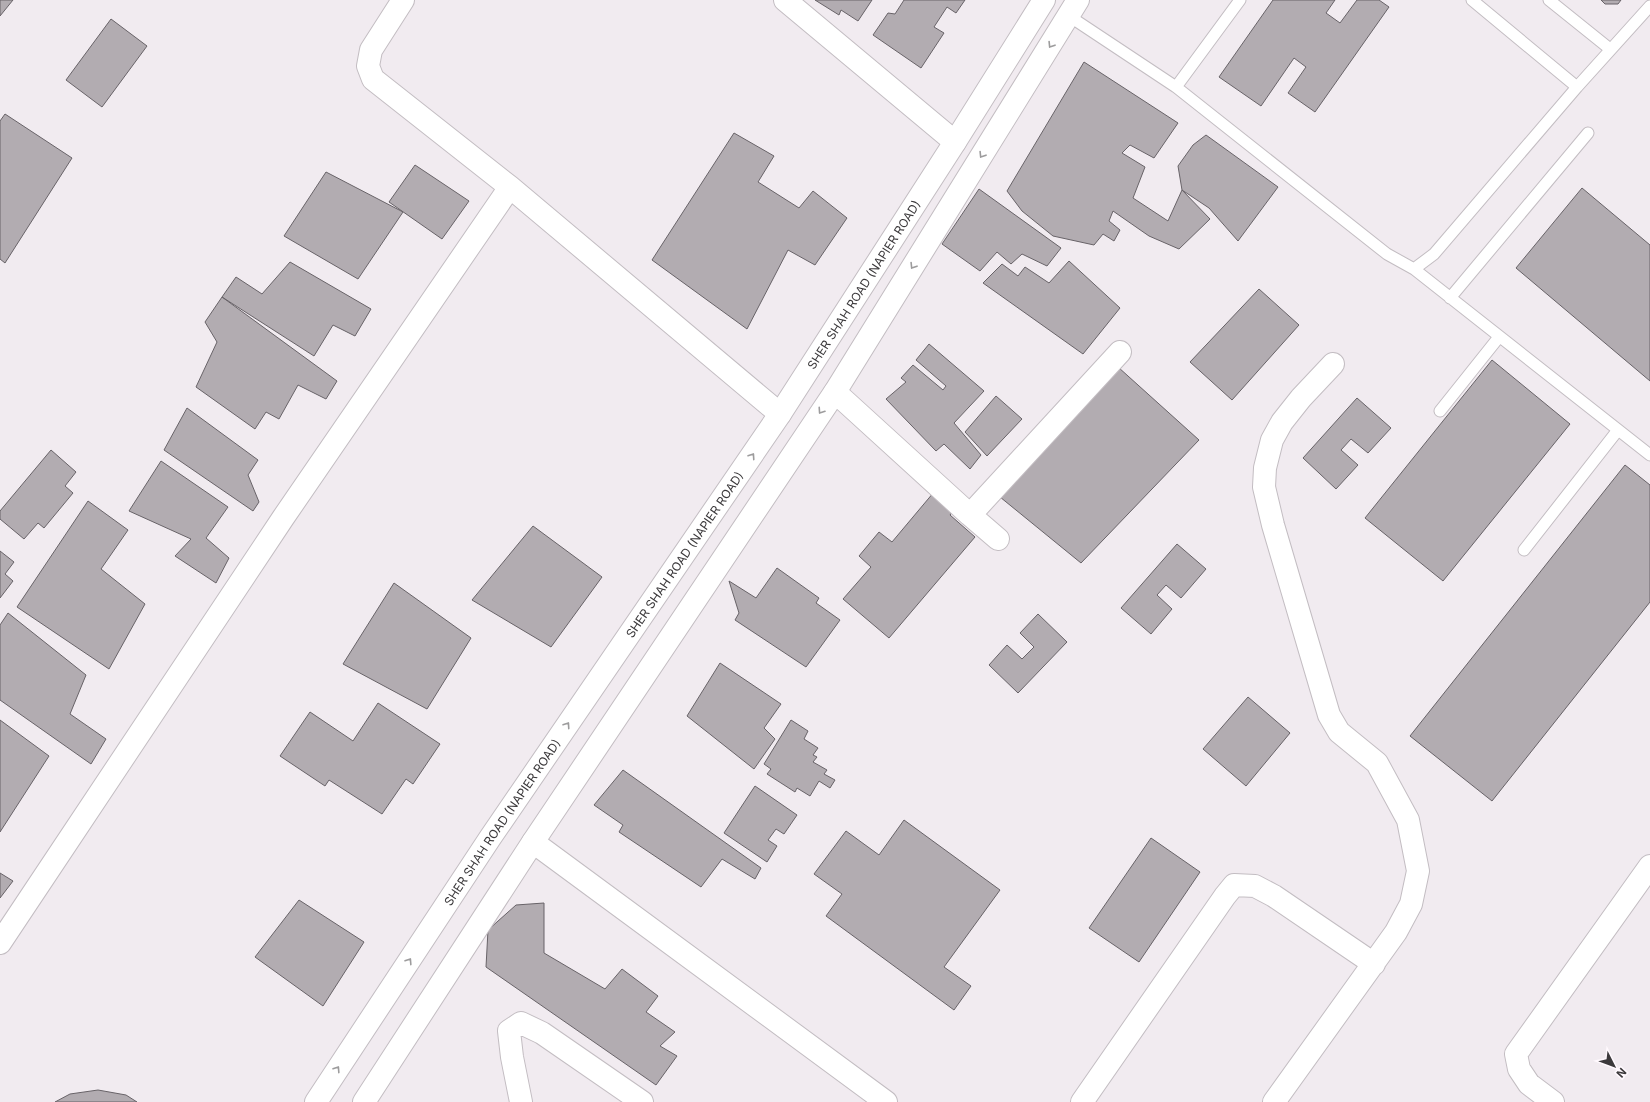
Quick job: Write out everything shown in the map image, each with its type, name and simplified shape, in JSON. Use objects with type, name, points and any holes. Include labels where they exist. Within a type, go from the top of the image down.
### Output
[{"type":"street","points":[[403,0],[371,50],[368,66],[372,79],[510,187],[780,414]]},
{"type":"street","points":[[785,0],[955,142]]},
{"type":"street","name":"SHER SHAH ROAD (NAPIER ROAD)","points":[[316,1102],[490,838],[780,414],[955,142],[1044,0]]},
{"type":"street","points":[[364,1102],[533,842],[835,392],[1073,8]]},
{"type":"street","points":[[0,943],[283,518],[510,187]]},
{"type":"street","points":[[970,515],[1120,352]]},
{"type":"street","points":[[1274,1102],[1396,932],[1411,904],[1418,871],[1408,820],[1378,763],[1339,732],[1329,715],[1273,525],[1264,487],[1265,468],[1272,440],[1282,422],[1301,398],[1333,364]]},
{"type":"street","points":[[835,392],[998,539]]},
{"type":"street","points":[[533,842],[886,1102]]},
{"type":"street","points":[[1553,1102],[1529,1084],[1519,1070],[1516,1054],[1650,866]]},
{"type":"street","points":[[1082,1102],[1220,902],[1234,885],[1255,886],[1274,896],[1374,964]]},
{"type":"street","points":[[521,1102],[512,1057],[509,1031],[521,1023],[542,1033],[642,1102]]},
{"type":"lane","points":[[1176,87],[1240,0]]},
{"type":"lane","points":[[1472,0],[1577,87]]},
{"type":"lane","points":[[1549,0],[1610,49]]},
{"type":"lane","points":[[1414,269],[1434,254],[1610,49],[1650,6]]},
{"type":"lane","points":[[1073,8],[1176,87],[1387,254],[1414,269],[1650,455]]},
{"type":"lane","points":[[1450,298],[1588,133]]},
{"type":"lane","points":[[1440,411],[1499,337]]},
{"type":"lane","points":[[1524,550],[1618,430]]},
{"type":"building","points":[[0,0],[13,0],[0,16]]},
{"type":"building","points":[[815,0],[872,0],[858,21],[841,10],[839,15]]},
{"type":"building","points":[[904,0],[965,0],[956,13],[947,7],[934,27],[944,33],[921,68],[873,35],[888,13],[895,14]]},
{"type":"building","points":[[1273,0],[1335,0],[1326,13],[1340,23],[1357,0],[1379,0],[1389,7],[1315,112],[1288,93],[1306,67],[1294,58],[1261,106],[1219,77]]},
{"type":"building","points":[[1601,0],[1621,0],[1618,4],[1605,4]]},
{"type":"building","points":[[111,19],[147,46],[102,107],[66,80]]},
{"type":"building","points":[[1084,62],[1178,123],[1154,158],[1130,145],[1122,153],[1145,167],[1133,198],[1168,221],[1182,190],[1210,219],[1179,249],[1149,236],[1113,211],[1109,221],[1120,230],[1114,241],[1103,234],[1094,245],[1053,236],[1022,211],[1007,191]]},
{"type":"building","points":[[5,114],[72,158],[5,263],[0,259],[0,121]]},
{"type":"building","points":[[734,133],[774,156],[758,182],[799,208],[813,191],[847,218],[815,265],[788,250],[747,329],[652,260]]},
{"type":"building","points":[[1206,135],[1278,187],[1238,241],[1209,208],[1182,190],[1178,166],[1193,145]]},
{"type":"building","points":[[415,165],[469,201],[442,239],[389,202]]},
{"type":"building","points":[[326,172],[403,212],[358,279],[284,236]]},
{"type":"building","points":[[1582,188],[1650,245],[1650,381],[1516,268]]},
{"type":"building","points":[[979,189],[1061,248],[1047,266],[1022,254],[1011,264],[997,252],[980,271],[942,244]]},
{"type":"building","points":[[1069,261],[1120,308],[1083,354],[983,283],[1002,264],[1018,276],[1025,267],[1049,283]]},
{"type":"building","points":[[290,262],[371,309],[355,336],[333,325],[314,356],[222,297],[236,277],[262,294]]},
{"type":"building","points":[[1259,289],[1299,325],[1232,400],[1190,362]]},
{"type":"building","points":[[222,297],[337,381],[326,399],[298,385],[279,419],[266,412],[255,429],[196,387],[217,342],[205,322]]},
{"type":"building","points":[[929,344],[984,391],[954,423],[981,455],[970,469],[944,444],[936,451],[886,399],[906,382],[901,378],[913,365],[943,390],[946,386],[916,360]]},
{"type":"building","points":[[1492,360],[1570,424],[1443,581],[1365,518]]},
{"type":"building","points":[[1118,367],[1199,440],[1081,563],[1000,497]]},
{"type":"building","points":[[996,396],[1022,419],[987,456],[965,432]]},
{"type":"building","points":[[1357,398],[1391,428],[1368,453],[1351,439],[1341,450],[1358,465],[1336,489],[1303,458]]},
{"type":"building","points":[[187,408],[258,460],[248,475],[259,502],[253,511],[164,450]]},
{"type":"building","points":[[51,450],[76,472],[65,486],[73,493],[44,528],[38,523],[24,539],[0,519],[0,511]]},
{"type":"building","points":[[161,461],[228,507],[206,538],[229,558],[216,583],[175,556],[191,539],[129,511]]},
{"type":"building","points":[[1625,465],[1650,485],[1650,602],[1492,801],[1410,736]]},
{"type":"building","points":[[934,492],[954,510],[950,515],[975,537],[889,638],[843,599],[871,567],[859,556],[879,532],[892,542]]},
{"type":"building","points":[[88,501],[128,530],[101,569],[145,604],[109,669],[17,607]]},
{"type":"building","points":[[533,526],[602,577],[551,647],[472,600]]},
{"type":"building","points":[[1177,544],[1206,569],[1181,598],[1166,585],[1157,595],[1172,609],[1151,634],[1121,608]]},
{"type":"building","points":[[0,551],[14,562],[5,574],[13,581],[0,598]]},
{"type":"building","points":[[777,568],[819,598],[816,603],[840,620],[806,667],[735,620],[739,613],[729,581],[756,598]]},
{"type":"building","points":[[394,583],[471,638],[427,709],[343,664]]},
{"type":"building","points":[[8,613],[86,675],[70,714],[106,739],[91,764],[0,700],[0,625]]},
{"type":"building","points":[[1038,614],[1067,642],[1018,693],[989,665],[1007,645],[1022,659],[1034,647],[1020,633]]},
{"type":"building","points":[[720,663],[781,704],[764,728],[775,739],[754,769],[687,716]]},
{"type":"building","points":[[1248,697],[1290,733],[1246,786],[1203,749]]},
{"type":"building","points":[[378,703],[440,744],[413,784],[406,779],[382,814],[329,780],[325,786],[280,756],[310,712],[353,741]]},
{"type":"building","points":[[0,720],[49,756],[0,832]]},
{"type":"building","points":[[791,720],[808,731],[804,739],[818,748],[813,755],[817,757],[813,762],[827,770],[824,774],[835,780],[830,788],[819,781],[810,796],[797,788],[795,792],[767,774],[771,769],[764,764]]},
{"type":"building","points":[[623,770],[761,868],[755,879],[722,859],[701,887],[619,832],[623,825],[594,805]]},
{"type":"building","points":[[755,786],[797,815],[784,834],[776,829],[768,840],[777,846],[767,862],[724,833]]},
{"type":"building","points":[[904,820],[1000,890],[944,967],[971,986],[954,1010],[826,916],[842,894],[814,874],[846,831],[879,855]]},
{"type":"building","points":[[1151,838],[1200,872],[1139,962],[1089,928]]},
{"type":"building","points":[[0,873],[13,881],[0,898]]},
{"type":"building","points":[[299,900],[364,942],[323,1006],[255,957]]},
{"type":"building","points":[[544,903],[544,953],[605,989],[622,969],[658,996],[646,1012],[675,1032],[660,1046],[677,1056],[656,1085],[486,967],[488,930],[516,905]]},
{"type":"building","points":[[98,1090],[126,1095],[137,1102],[55,1102],[70,1094]]}]
